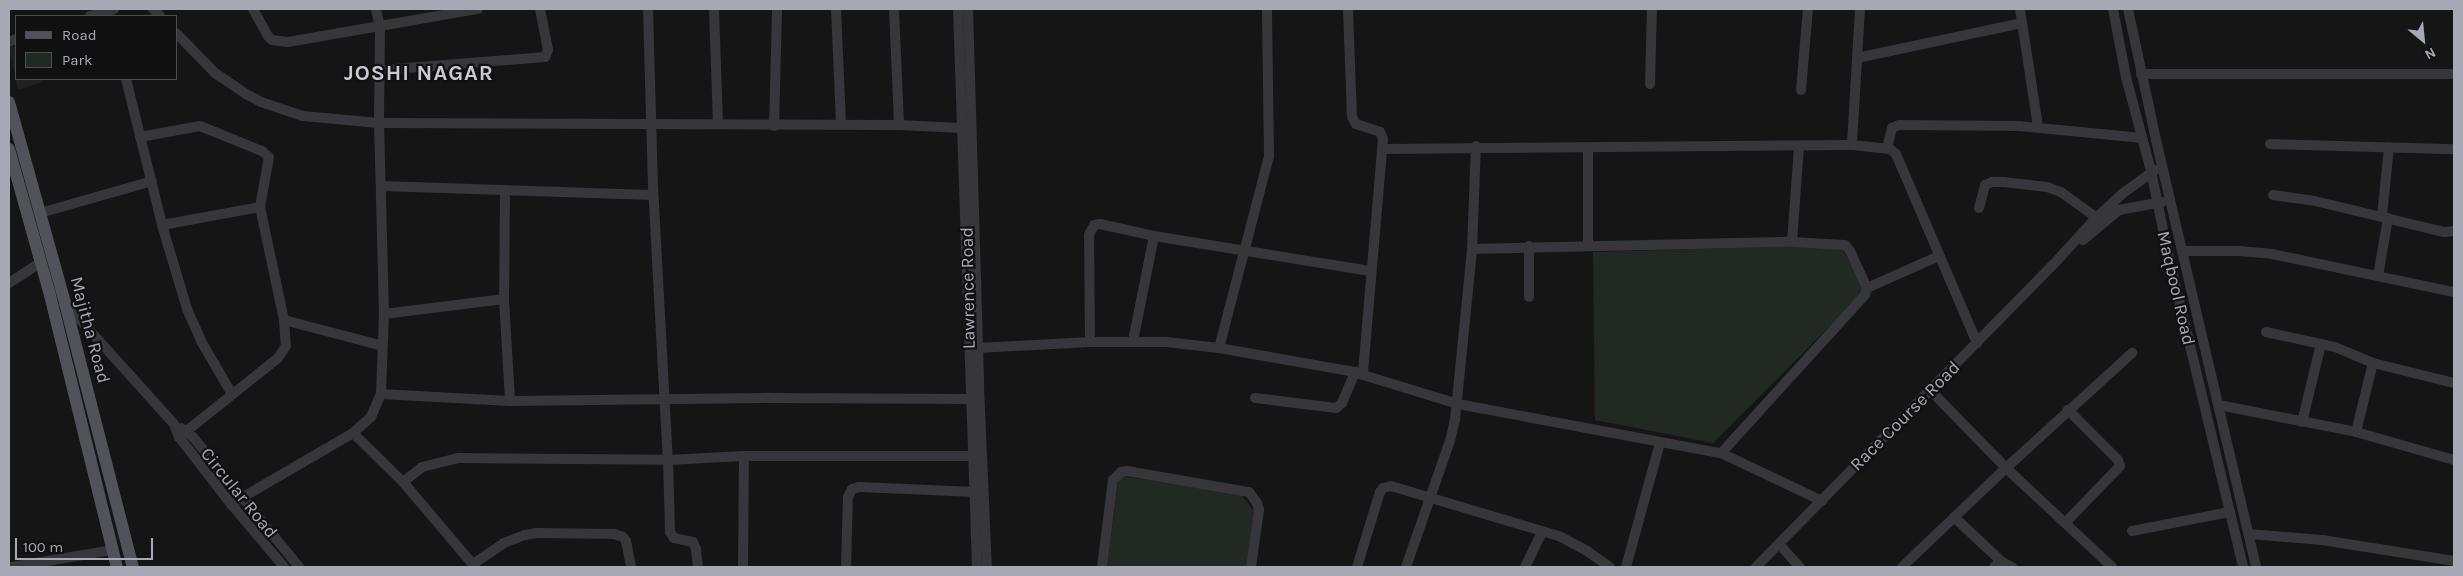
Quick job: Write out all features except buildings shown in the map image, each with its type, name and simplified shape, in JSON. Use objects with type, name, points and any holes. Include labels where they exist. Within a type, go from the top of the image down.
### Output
[{"type":"main road","name":"Majitha Road","points":[[9,102],[65,303],[133,567]]},
{"type":"main road","name":"Majitha Road","points":[[9,149],[50,295],[117,567]]},
{"type":"street","points":[[254,9],[263,30],[272,40],[280,41],[380,27],[478,9]]},
{"type":"street","points":[[231,504],[353,433],[371,416],[381,394],[384,314],[379,123],[380,27],[376,9]]},
{"type":"street","points":[[380,70],[545,57],[548,50],[540,9]]},
{"type":"street","points":[[648,9],[653,195],[665,399],[670,532],[674,538],[692,542],[696,549],[698,567]]},
{"type":"street","points":[[714,9],[718,124]]},
{"type":"street","points":[[774,126],[777,9]]},
{"type":"street","points":[[836,9],[841,124]]},
{"type":"street","points":[[894,9],[899,125]]},
{"type":"street","name":"Lawrence Road","points":[[958,9],[978,567]]},
{"type":"street","name":"Lawrence Road","points":[[968,9],[978,348],[987,567]]},
{"type":"street","points":[[1219,348],[1269,156],[1266,9]]},
{"type":"street","points":[[1255,398],[1336,408],[1342,403],[1359,373],[1382,149],[1381,134],[1356,124],[1352,117],[1348,9]]},
{"type":"street","points":[[1650,84],[1652,9]]},
{"type":"street","points":[[1801,90],[1808,9]]},
{"type":"street","points":[[1852,145],[1860,9]]},
{"type":"street","points":[[2020,9],[2038,127]]},
{"type":"street","name":"Maqbool Road","points":[[2114,9],[2126,77],[2151,171],[2156,203],[2243,567]]},
{"type":"street","name":"Maqbool Road","points":[[2128,9],[2140,74],[2256,567]]},
{"type":"street","points":[[95,15],[111,12]]},
{"type":"street","points":[[1857,58],[2021,22]]},
{"type":"street","points":[[178,35],[215,73],[261,102],[303,116],[379,123],[718,124],[774,126],[841,124],[963,128]]},
{"type":"street","points":[[2140,74],[2454,74]]},
{"type":"street","points":[[126,80],[162,225],[194,326],[232,394]]},
{"type":"street","points":[[1887,148],[1892,128],[1896,125],[2038,127],[2142,138]]},
{"type":"street","points":[[140,137],[200,126],[262,151],[269,157],[260,207],[284,320],[286,340],[283,352],[183,434]]},
{"type":"street","points":[[2270,144],[2454,149]]},
{"type":"street","points":[[1382,149],[1476,146],[1588,148],[1852,145],[1887,148],[1896,154],[1977,343]]},
{"type":"street","points":[[1406,567],[1450,441],[1458,404],[1472,249],[1476,146]]},
{"type":"street","points":[[1792,242],[1799,146]]},
{"type":"street","points":[[2378,276],[2385,217],[2389,147]]},
{"type":"street","points":[[1588,148],[1588,246]]},
{"type":"street","name":"Race Course Road","points":[[1756,567],[1977,343],[2097,218],[2151,171],[2162,168]]},
{"type":"street","points":[[40,213],[152,181]]},
{"type":"street","points":[[1979,208],[1985,185],[1992,182],[2004,182],[2047,187],[2061,192],[2097,218]]},
{"type":"street","points":[[382,186],[653,195]]},
{"type":"street","points":[[505,190],[504,299],[510,401]]},
{"type":"street","points":[[2273,195],[2315,201],[2444,232],[2454,231]]},
{"type":"street","name":"Race Course Road","points":[[2053,265],[2114,213],[2126,208],[2170,201]]},
{"type":"street","points":[[162,225],[260,207]]},
{"type":"street","points":[[1090,342],[1089,265],[1091,229],[1094,225],[1100,224],[1154,236],[1370,271]]},
{"type":"street","points":[[1133,341],[1154,236]]},
{"type":"street","points":[[1472,249],[1530,246],[1792,242],[1841,243],[1845,245],[1850,251],[1867,288],[1865,295],[1721,453]]},
{"type":"street","points":[[1528,297],[1530,246]]},
{"type":"street","points":[[2182,251],[2240,251],[2272,254],[2454,292]]},
{"type":"street","points":[[1867,288],[1939,256]]},
{"type":"street","points":[[9,283],[41,262]]},
{"type":"street","name":"Circular Road","points":[[50,295],[65,303],[242,498],[299,567]]},
{"type":"street","points":[[384,314],[504,299]]},
{"type":"street","points":[[284,320],[383,346]]},
{"type":"street","points":[[2266,332],[2336,347],[2373,363],[2454,383]]},
{"type":"street","points":[[978,348],[1133,341],[1219,348],[1359,373],[1458,404],[1721,453],[1822,501]]},
{"type":"street","points":[[2302,422],[2321,344]]},
{"type":"street","points":[[1902,567],[2132,352]]},
{"type":"street","points":[[2356,432],[2373,363]]},
{"type":"street","points":[[1930,390],[2006,468],[2108,566]]},
{"type":"street","points":[[381,394],[510,401],[972,399]]},
{"type":"street","points":[[2219,405],[2356,432],[2454,460]]},
{"type":"street","points":[[2065,523],[2120,466],[2118,460],[2068,410]]},
{"type":"street","points":[[353,433],[403,482],[474,566],[504,543],[536,533],[614,534],[623,537],[626,541],[631,567]]},
{"type":"street","name":"Circular Road","points":[[183,434],[231,504],[284,567]]},
{"type":"street","points":[[1626,567],[1660,443]]},
{"type":"street","points":[[403,482],[422,467],[459,458],[668,460],[744,456],[974,456]]},
{"type":"street","points":[[743,567],[744,456]]},
{"type":"street","points":[[1102,567],[1113,480],[1121,472],[1127,471],[1249,492],[1257,502],[1259,510],[1251,567]]},
{"type":"street","points":[[1357,567],[1383,488],[1391,486],[1570,541],[1610,567]]},
{"type":"street","points":[[846,567],[848,497],[852,489],[859,487],[976,492]]},
{"type":"street","points":[[2132,531],[2230,512]]},
{"type":"street","points":[[1954,517],[1998,564],[2012,567]]},
{"type":"street","points":[[1525,567],[1542,532]]},
{"type":"street","points":[[2249,534],[2322,540],[2453,563],[2454,549]]},
{"type":"street","points":[[1778,544],[1800,567]]},
{"type":"street","points":[[12,567],[112,550]]},
{"type":"shaded area","points":[[15,46],[15,76],[9,48]]},
{"type":"shaded area","points":[[16,80],[43,80],[43,82],[18,90]]},
{"type":"green space","points":[[1840,245],[1865,291],[1713,443],[1595,420],[1593,252]]},
{"type":"green space","points":[[1119,476],[1240,493],[1254,511],[1246,567],[1107,567]]},
{"type":"district","name":"JOSHI NAGAR","points":[[419,74]]}]
